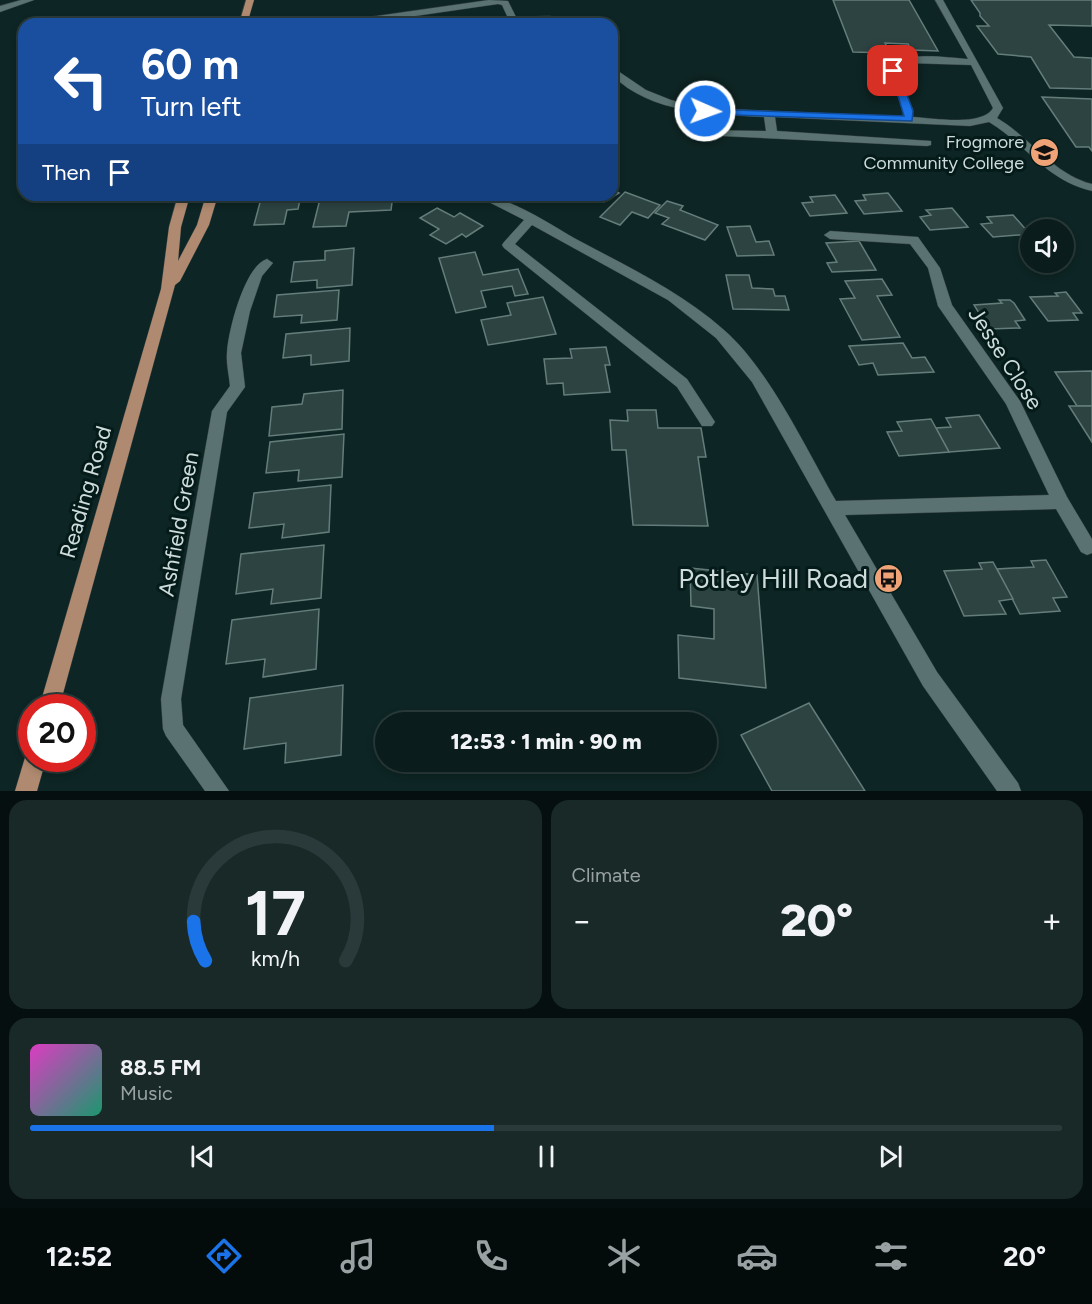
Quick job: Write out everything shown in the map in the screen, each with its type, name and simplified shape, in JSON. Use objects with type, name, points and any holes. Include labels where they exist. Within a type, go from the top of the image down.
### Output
[{"type":"main road","points":[[245,18],[250,0]]},
{"type":"main road","name":"Reading Road","points":[[54,694],[168,289],[175,227],[182,201]]},
{"type":"main road","name":"Reading Road","points":[[168,289],[203,225],[210,201]]},
{"type":"main road","points":[[26,791],[31,772]]},
{"type":"street","points":[[0,9],[30,0]]},
{"type":"street","points":[[618,78],[669,103],[705,111],[970,123],[990,118],[995,115],[998,108],[939,0]]},
{"type":"street","points":[[383,18],[499,1],[505,3],[512,18]]},
{"type":"street","points":[[908,119],[908,111],[893,71],[896,66],[905,60],[921,59],[974,62]]},
{"type":"street","points":[[769,114],[772,134]]},
{"type":"street","points":[[990,118],[1016,134],[1047,166],[1061,176],[1092,188]]},
{"type":"street","points":[[701,132],[927,143]]},
{"type":"street","points":[[494,201],[531,219],[673,297],[721,335],[756,378],[930,679],[1010,791]]},
{"type":"street","points":[[531,219],[508,245],[682,383],[708,422]]},
{"type":"street","name":"Jesse Close","points":[[831,235],[914,240],[934,268],[945,306],[1012,401],[1061,502],[1087,547]]},
{"type":"street","name":"Ashfield Green","points":[[218,791],[173,729],[171,699],[220,411],[238,387],[234,353],[248,292],[256,274],[267,263]]},
{"type":"street","points":[[833,508],[1061,502]]},
{"type":"building","points":[[833,0],[909,0],[938,51],[911,50],[908,44],[885,43],[890,53],[853,52]]},
{"type":"building","name":"Frogmore Community College","points":[[971,0],[1092,0],[1092,26],[1049,25],[1074,57],[1092,58],[1092,89],[1050,88],[1031,57],[998,54],[977,26],[989,26]]},
{"type":"building","name":"Frogmore Community College","points":[[1042,97],[1092,99],[1092,151],[1089,147],[1076,147]]},
{"type":"building","points":[[625,192],[660,205],[648,218],[632,212],[620,225],[600,217]]},
{"type":"building","points":[[888,193],[902,211],[864,214],[855,201],[866,200],[863,195]]},
{"type":"building","points":[[835,195],[847,213],[810,216],[802,203],[813,202],[810,197]]},
{"type":"building","points":[[260,201],[300,201],[298,209],[287,210],[284,224],[254,225]]},
{"type":"building","points":[[320,201],[392,201],[391,210],[349,212],[346,226],[313,227]]},
{"type":"building","points":[[667,201],[683,206],[680,210],[718,225],[705,240],[662,224],[669,218],[655,213]]},
{"type":"building","points":[[437,208],[454,217],[460,213],[483,226],[466,237],[462,234],[446,244],[430,235],[439,229],[420,218]]},
{"type":"building","points":[[952,208],[968,227],[930,230],[920,217],[931,215],[926,210]]},
{"type":"building","points":[[1013,215],[1020,223],[1020,235],[993,237],[981,224],[992,223],[987,217]]},
{"type":"building","points":[[750,226],[756,242],[769,241],[774,255],[737,256],[727,227]]},
{"type":"building","points":[[859,241],[876,270],[832,272],[827,263],[837,262],[826,243]]},
{"type":"building","points":[[354,248],[352,285],[317,288],[317,280],[291,282],[294,262],[325,260],[325,251]]},
{"type":"building","points":[[475,252],[483,275],[518,269],[528,294],[515,296],[512,286],[481,291],[486,307],[456,313],[439,258]]},
{"type":"building","points":[[726,275],[749,275],[752,288],[773,289],[775,296],[785,296],[789,310],[733,309]]},
{"type":"building","points":[[882,279],[892,295],[877,296],[900,337],[862,340],[840,299],[855,298],[845,281]]},
{"type":"building","points":[[339,290],[337,320],[301,323],[302,315],[274,317],[277,295]]},
{"type":"building","points":[[1066,292],[1082,313],[1073,313],[1078,320],[1048,321],[1030,297],[1058,296],[1055,293]]},
{"type":"building","points":[[543,297],[556,334],[488,345],[481,320],[511,315],[507,303]]},
{"type":"building","points":[[999,300],[1010,300],[1014,303],[1025,320],[1015,321],[1020,328],[989,329],[974,305],[1002,303]]},
{"type":"building","points":[[350,328],[349,361],[311,365],[311,355],[283,358],[286,334]]},
{"type":"building","points":[[903,343],[912,358],[925,357],[934,372],[878,375],[873,363],[859,365],[849,346]]},
{"type":"building","points":[[606,347],[610,365],[605,365],[610,392],[564,395],[563,383],[547,384],[544,359],[572,358],[570,349]]},
{"type":"building","points":[[1092,371],[1092,406],[1077,406],[1055,372]]},
{"type":"building","points":[[343,390],[342,429],[269,436],[272,407],[302,404],[304,394]]},
{"type":"building","points":[[1069,406],[1092,406],[1092,442]]},
{"type":"building","points":[[627,410],[656,410],[658,428],[701,428],[706,457],[698,457],[708,526],[633,525],[626,450],[612,450],[610,420],[628,421]]},
{"type":"building","points":[[979,415],[1000,448],[949,452],[936,428],[951,427],[946,418]]},
{"type":"building","points":[[931,419],[949,452],[899,456],[887,432],[902,431],[897,422]]},
{"type":"building","points":[[344,434],[342,477],[298,481],[299,470],[266,473],[270,442]]},
{"type":"building","points":[[331,485],[329,532],[282,538],[284,524],[249,528],[254,493]]},
{"type":"building","points":[[324,545],[321,598],[271,604],[273,589],[236,594],[241,554]]},
{"type":"building","points":[[1046,560],[1067,597],[1053,598],[1060,611],[1020,614],[997,569],[1034,567],[1031,561]]},
{"type":"building","points":[[993,562],[1013,599],[999,601],[1006,614],[964,616],[944,571],[982,569],[979,563]]},
{"type":"building","points":[[690,568],[757,575],[766,688],[679,678],[678,635],[714,639],[714,609],[691,606]]},
{"type":"building","points":[[319,609],[316,669],[263,677],[265,659],[226,664],[232,620]]},
{"type":"building","points":[[343,685],[341,755],[285,763],[286,743],[244,749],[250,698]]},
{"type":"building","points":[[809,703],[865,791],[772,791],[741,735]]},
{"type":"place","name":"Frogmore Community College","points":[[1045,152]]},
{"type":"place","name":"Potley Hill Road","points":[[889,579]]},
{"type":"route","points":[[705,111],[908,119],[908,111],[893,71]]}]
